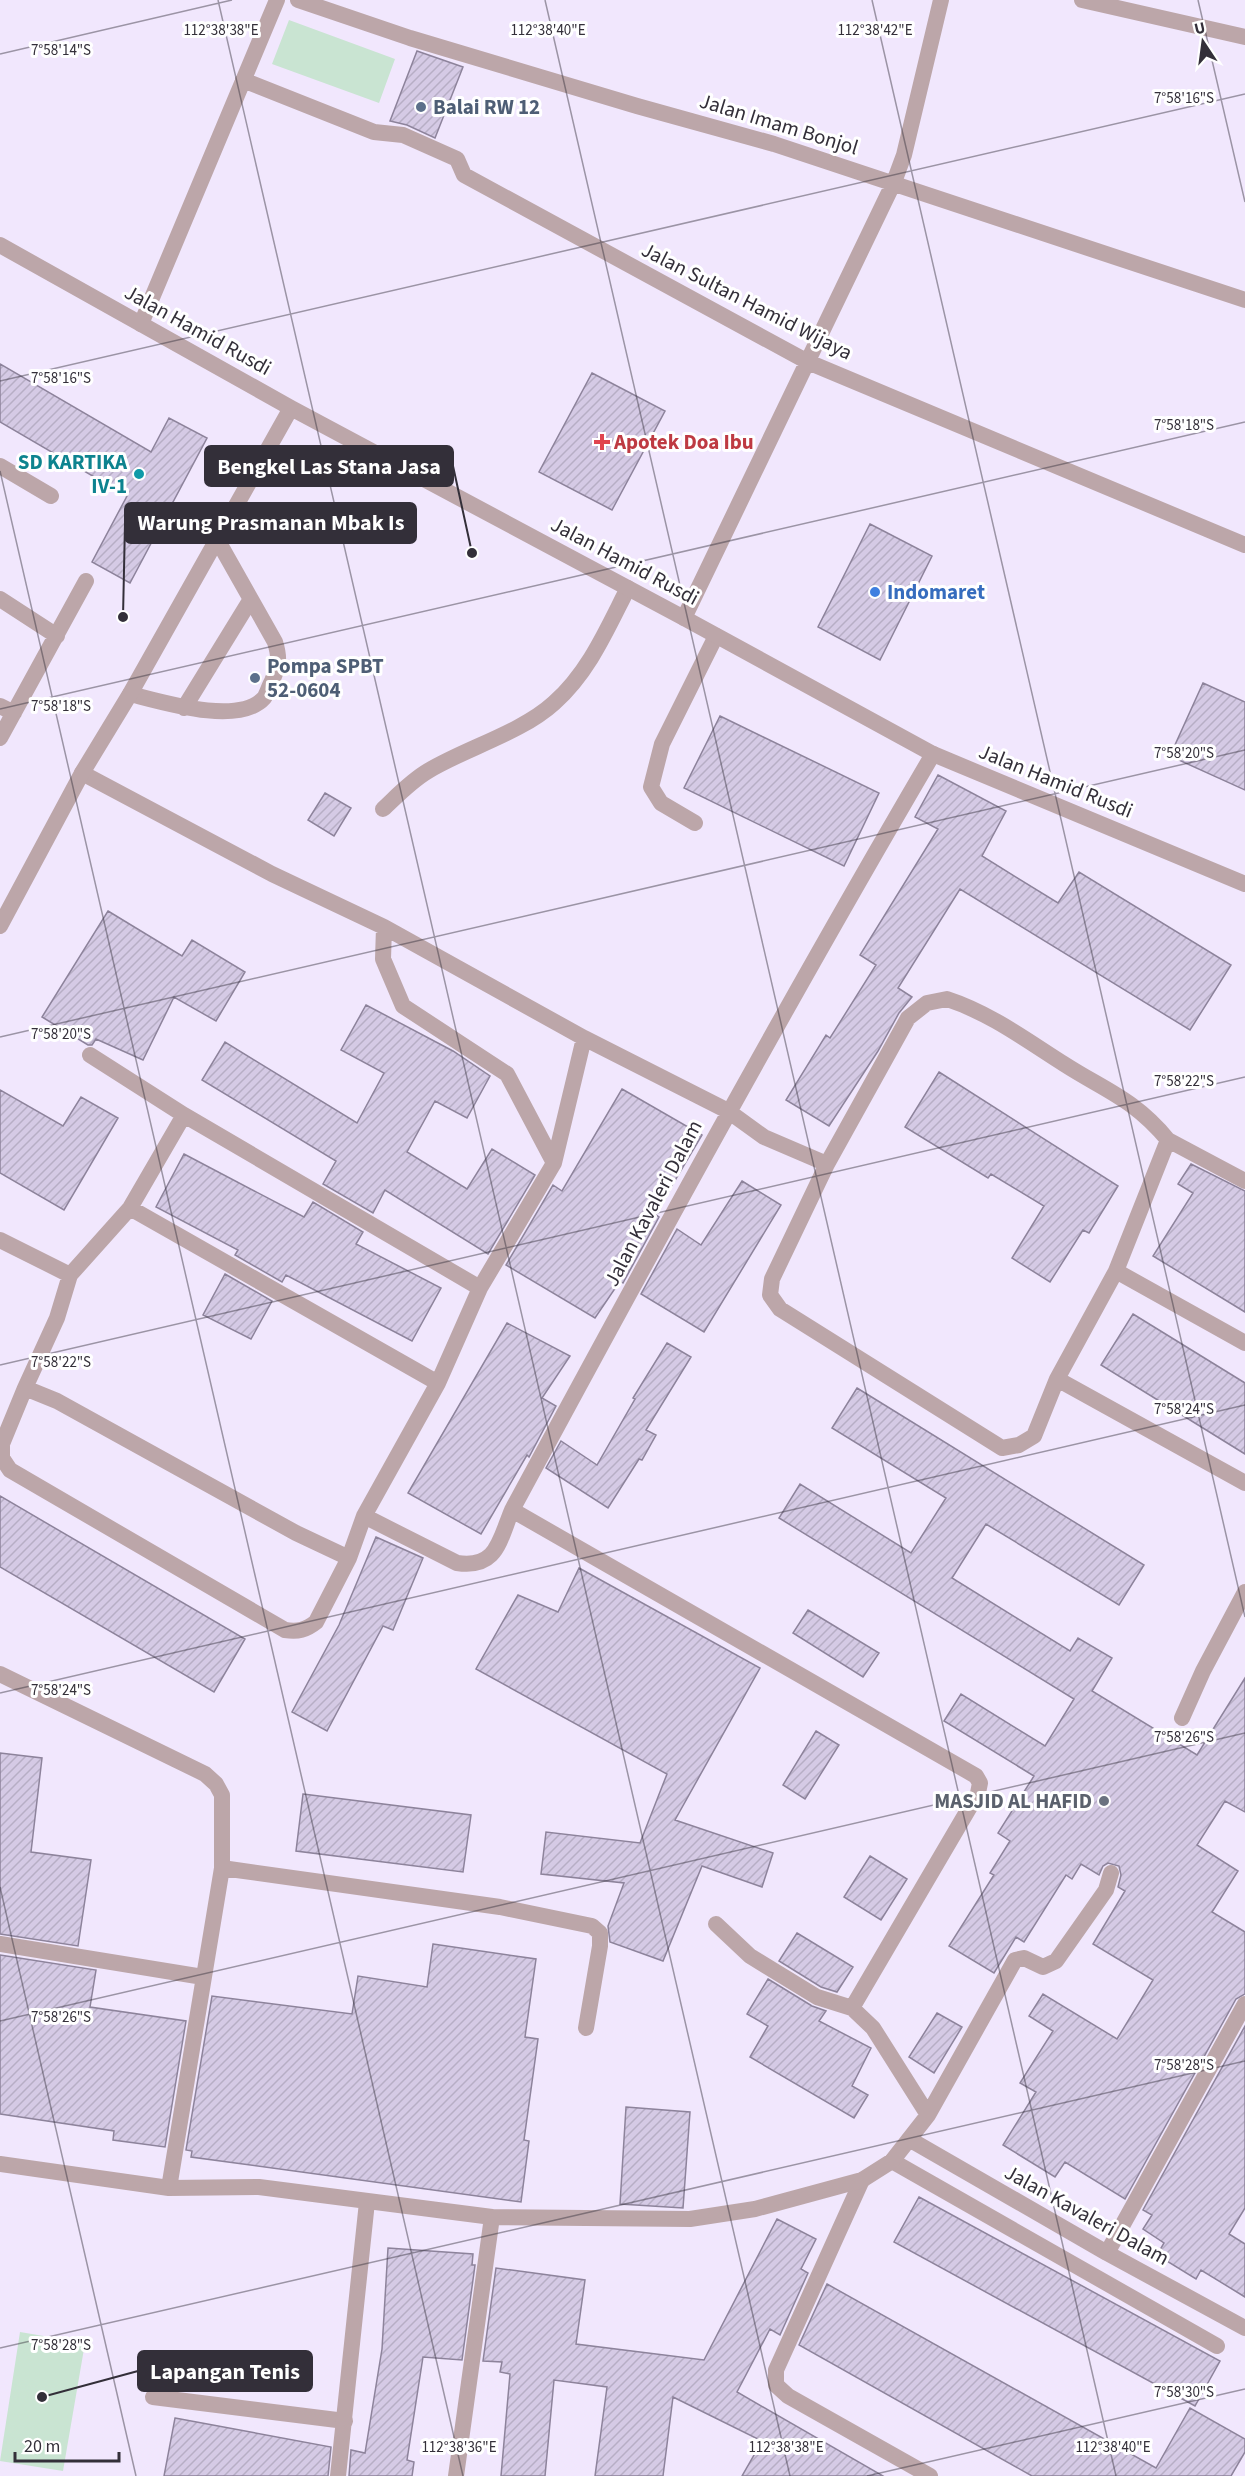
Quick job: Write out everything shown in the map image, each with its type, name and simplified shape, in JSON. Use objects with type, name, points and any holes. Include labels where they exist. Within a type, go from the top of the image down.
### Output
[{"type":"street","points":[[141,324],[277,0]]},
{"type":"street","name":"Jalan Imam Bonjol","points":[[298,0],[422,42],[774,144],[894,182],[1245,300]]},
{"type":"street","points":[[684,618],[894,182],[904,155],[941,0]]},
{"type":"street","points":[[1082,0],[1245,37]]},
{"type":"street","name":"Jalan Sultan Hamid Wijaya","points":[[243,80],[374,132],[403,135],[457,159],[464,176],[807,362],[1245,545]]},
{"type":"street","name":"Jalan Hamid Rusdi","points":[[0,245],[291,408],[933,754],[1245,884]]},
{"type":"street","points":[[0,926],[82,772],[218,541],[291,408]]},
{"type":"street","points":[[0,466],[51,496]]},
{"type":"street","points":[[130,694],[184,708],[236,711],[251,708],[264,697],[279,664],[279,653],[218,541]]},
{"type":"street","points":[[0,738],[7,710],[57,636],[86,581]]},
{"type":"street","points":[[382,809],[409,784],[428,771],[491,741],[552,705],[587,667],[628,588]]},
{"type":"street","points":[[0,599],[57,636]]},
{"type":"street","points":[[184,708],[251,599]]},
{"type":"street","points":[[695,823],[661,803],[651,788],[662,744],[716,636]]},
{"type":"street","name":"Jalan Kavaleri Dalam","points":[[364,1516],[457,1563],[474,1565],[493,1556],[512,1510],[728,1111],[852,891],[933,754]]},
{"type":"street","points":[[82,772],[272,874],[384,927],[584,1038],[728,1111],[764,1137],[827,1164]]},
{"type":"street","points":[[384,927],[383,959],[403,1006],[507,1074],[554,1163]]},
{"type":"street","points":[[1168,1140],[1116,1271],[1057,1379],[1034,1436],[1019,1446],[1002,1448],[780,1309],[770,1295],[772,1279],[827,1164],[908,1018],[927,1003],[948,999],[976,1009],[1067,1067],[1122,1096],[1150,1119],[1168,1140],[1245,1181]]},
{"type":"street","points":[[184,1115],[130,1208],[70,1275],[57,1318],[2,1443],[2,1458],[10,1470],[285,1630],[295,1632],[308,1629],[316,1623],[349,1558],[364,1516],[438,1383],[480,1288],[554,1163],[584,1038]]},
{"type":"street","points":[[90,1055],[184,1115],[480,1288]]},
{"type":"street","points":[[130,1208],[438,1383]]},
{"type":"street","points":[[0,1240],[70,1275]]},
{"type":"street","points":[[1116,1271],[1245,1343]]},
{"type":"street","points":[[1057,1379],[1245,1483]]},
{"type":"street","points":[[25,1388],[57,1401],[296,1533],[349,1558]]},
{"type":"street","points":[[512,1510],[976,1776],[980,1783],[978,1792],[852,2008]]},
{"type":"street","points":[[1182,1718],[1203,1671],[1245,1592]]},
{"type":"street","points":[[0,1674],[205,1774],[216,1784],[222,1795],[222,1868],[169,2188]]},
{"type":"street","points":[[222,1868],[500,1907],[592,1926],[600,1933],[600,1946],[586,2028]]},
{"type":"street","points":[[0,2164],[169,2188],[259,2187],[492,2217],[690,2219],[755,2209],[862,2180],[892,2161],[928,2115],[1015,1960],[1024,1958],[1043,1967],[1056,1962],[1106,1890],[1111,1873]]},
{"type":"street","points":[[716,1924],[750,1956],[817,1997],[852,2008],[873,2028],[928,2115]]},
{"type":"street","points":[[0,1944],[203,1977]]},
{"type":"street","points":[[1107,2253],[1245,2004]]},
{"type":"street","name":"Jalan Kavaleri Dalam","points":[[909,2139],[1107,2253],[1245,2328]]},
{"type":"street","points":[[892,2161],[1217,2346]]},
{"type":"street","points":[[862,2180],[776,2370],[776,2385],[788,2396],[930,2476]]},
{"type":"street","points":[[338,2476],[367,2202]]},
{"type":"street","points":[[456,2476],[492,2217]]},
{"type":"street","points":[[153,2397],[345,2421]]},
{"type":"green space","points":[[289,20],[395,59],[379,103],[272,64]]},
{"type":"green space","points":[[20,2332],[85,2343],[63,2471],[0,2461]]},
{"type":"building","name":"Balai RW 12","points":[[417,51],[463,67],[435,138],[407,125],[390,121]]},
{"type":"building","name":"SD KARTIKA IV-1","points":[[0,364],[151,452],[169,418],[207,438],[130,583],[92,562],[127,496],[0,422]]},
{"type":"building","name":"Apotek Doa Ibu","points":[[592,373],[665,411],[612,510],[539,472]]},
{"type":"building","name":"Indomaret","points":[[870,524],[932,556],[880,660],[818,627]]},
{"type":"building","points":[[1203,683],[1245,702],[1245,790],[1170,756]]},
{"type":"building","points":[[720,716],[879,793],[844,866],[684,788]]},
{"type":"building","points":[[938,775],[1006,811],[982,856],[1058,903],[1079,872],[1231,965],[1190,1030],[960,889],[898,988],[912,997],[899,1013],[878,1051],[829,1126],[786,1100],[826,1035],[830,1038],[876,965],[860,955],[938,829],[915,817]]},
{"type":"building","points":[[325,793],[351,808],[334,836],[308,820]]},
{"type":"building","points":[[108,911],[182,956],[192,940],[245,972],[216,1021],[174,997],[143,1060],[96,1039],[92,1045],[88,1045],[42,1017]]},
{"type":"building","points":[[366,1005],[453,1051],[490,1076],[467,1118],[435,1101],[407,1152],[467,1189],[492,1149],[535,1175],[488,1254],[385,1190],[373,1213],[323,1184],[336,1161],[202,1080],[225,1042],[357,1123],[384,1073],[341,1050]]},
{"type":"building","points":[[939,1072],[1118,1186],[1089,1233],[1083,1230],[1050,1282],[1012,1258],[1044,1206],[991,1174],[988,1178],[905,1127]]},
{"type":"building","points":[[622,1089],[702,1135],[655,1214],[659,1217],[623,1283],[620,1281],[595,1318],[506,1265],[553,1185],[562,1191]]},
{"type":"building","points":[[0,1090],[63,1126],[81,1097],[118,1118],[64,1210],[0,1173]]},
{"type":"building","points":[[184,1154],[304,1217],[313,1202],[363,1232],[356,1244],[441,1288],[412,1341],[286,1275],[282,1282],[235,1255],[238,1250],[156,1207]]},
{"type":"building","points":[[1191,1164],[1245,1191],[1245,1312],[1153,1256],[1193,1193],[1178,1184]]},
{"type":"building","points":[[742,1181],[781,1205],[704,1332],[641,1294],[677,1229],[701,1245]]},
{"type":"building","points":[[225,1274],[272,1301],[251,1339],[203,1315]]},
{"type":"building","points":[[1133,1314],[1245,1383],[1245,1454],[1101,1365]]},
{"type":"building","points":[[507,1323],[570,1356],[542,1398],[556,1406],[529,1457],[527,1455],[481,1534],[408,1493]]},
{"type":"building","points":[[667,1343],[691,1357],[646,1430],[656,1435],[642,1460],[639,1459],[608,1508],[546,1468],[561,1441],[597,1465],[635,1399],[633,1398]]},
{"type":"building","points":[[857,1388],[1144,1565],[1119,1605],[986,1524],[952,1578],[1070,1651],[1078,1638],[1112,1658],[1092,1691],[1197,1755],[1245,1678],[1245,1812],[1225,1801],[1197,1845],[1238,1871],[1212,1912],[1245,1932],[1245,1994],[1236,1999],[1125,2199],[1065,2162],[1055,2177],[1003,2145],[1036,2092],[1020,2083],[1053,2031],[1029,2016],[1043,1994],[1117,2039],[1153,1980],[1093,1944],[1125,1891],[1118,1887],[1121,1875],[1119,1866],[1108,1863],[1103,1866],[1099,1875],[1081,1864],[1072,1879],[1066,1875],[1024,1942],[1016,1937],[994,1973],[949,1946],[994,1875],[990,1873],[1010,1841],[998,1833],[1034,1776],[944,1721],[961,1694],[1045,1746],[1074,1699],[779,1518],[800,1484],[911,1553],[946,1498],[832,1428]]},
{"type":"building","points":[[0,1496],[245,1639],[214,1692],[0,1567]]},
{"type":"building","points":[[376,1537],[423,1558],[393,1630],[383,1626],[327,1731],[292,1712],[339,1625]]},
{"type":"building","points":[[579,1568],[760,1668],[675,1820],[773,1853],[762,1887],[702,1866],[663,1961],[610,1942],[608,1926],[624,1883],[541,1874],[546,1832],[640,1843],[667,1774],[476,1669],[518,1595],[558,1612]]},
{"type":"building","points":[[808,1610],[879,1653],[863,1677],[793,1633]]},
{"type":"building","points":[[816,1731],[839,1745],[805,1799],[783,1785]]},
{"type":"building","points":[[0,1753],[42,1758],[31,1852],[91,1860],[78,1946],[0,1934]]},
{"type":"building","points":[[303,1794],[471,1815],[463,1872],[296,1851]]},
{"type":"building","points":[[870,1856],[907,1879],[881,1920],[844,1897]]},
{"type":"building","points":[[797,1933],[853,1967],[837,1992],[821,1987],[779,1961]]},
{"type":"building","points":[[433,1944],[536,1959],[525,2037],[538,2039],[524,2140],[529,2141],[521,2202],[191,2157],[192,2151],[186,2150],[212,1996],[352,2014],[358,1976],[427,1987]]},
{"type":"building","points":[[0,1955],[96,1970],[90,2007],[186,2021],[165,2147],[113,2140],[114,2131],[0,2114]]},
{"type":"building","points":[[768,1979],[812,2006],[826,2011],[819,2021],[871,2048],[852,2086],[868,2095],[854,2118],[750,2057],[768,2026],[747,2014]]},
{"type":"building","points":[[937,2013],[962,2027],[934,2073],[909,2057]]},
{"type":"building","points":[[1245,2026],[1245,2208],[1229,2234],[1245,2244],[1245,2297],[1201,2270],[1196,2279],[1157,2255],[1164,2243],[1143,2229],[1152,2215],[1143,2210]]},
{"type":"building","points":[[626,2107],[690,2112],[683,2208],[620,2204]]},
{"type":"building","points":[[919,2197],[1220,2361],[1195,2406],[894,2242]]},
{"type":"building","points":[[777,2219],[816,2239],[801,2269],[808,2273],[780,2335],[770,2329],[737,2392],[883,2476],[742,2476],[762,2441],[673,2397],[663,2476],[595,2476],[607,2387],[554,2380],[545,2476],[501,2476],[510,2374],[500,2372],[502,2362],[483,2361],[496,2268],[585,2280],[576,2344],[704,2360]]},
{"type":"building","points":[[388,2248],[473,2254],[472,2265],[475,2265],[462,2360],[423,2357],[407,2460],[414,2462],[412,2476],[349,2476],[351,2450],[365,2453],[382,2349]]},
{"type":"building","points":[[827,2284],[1156,2468],[1190,2408],[1245,2439],[1245,2452],[1231,2476],[1032,2476],[799,2345]]},
{"type":"building","points":[[175,2418],[331,2447],[328,2476],[164,2476]]},
{"type":"place","name":"Balai RW 12","points":[[421,107]]},
{"type":"place","name":"Apotek Doa Ibu","points":[[602,442]]},
{"type":"place","name":"SD KARTIKA IV-1","points":[[139,474]]},
{"type":"place","name":"Bengkel Las Stana Jasa","points":[[472,553]]},
{"type":"place","name":"Indomaret","points":[[875,592]]},
{"type":"place","name":"Warung Prasmanan Mbak Is","points":[[123,617]]},
{"type":"place","name":"Pompa SPBT 52-0604","points":[[255,678]]},
{"type":"place","name":"MASJID AL HAFID","points":[[1104,1801]]},
{"type":"place","name":"Lapangan Tenis","points":[[42,2397]]}]
